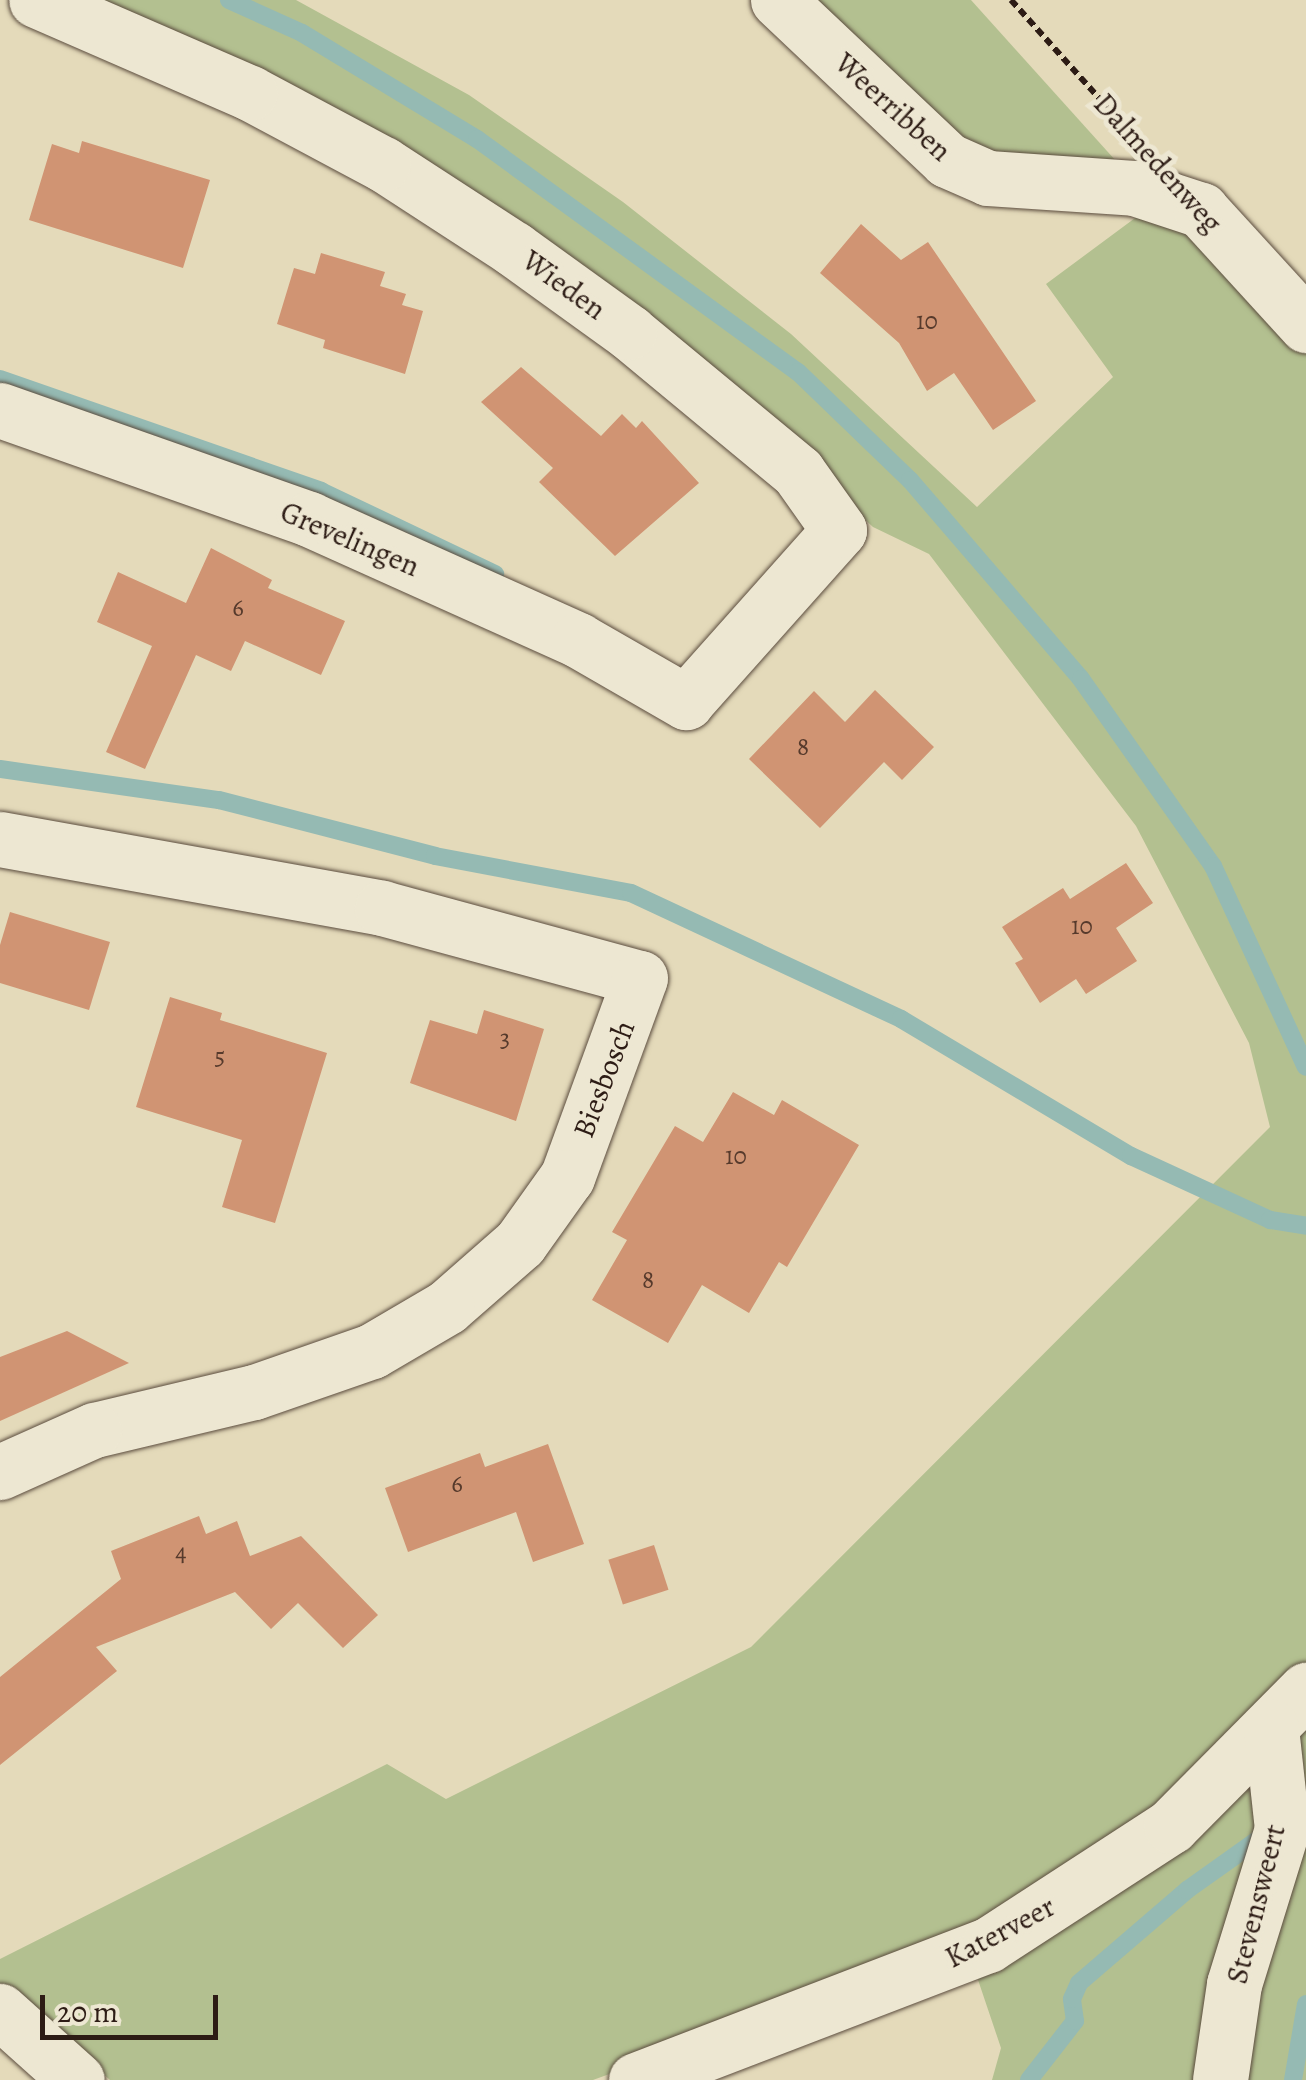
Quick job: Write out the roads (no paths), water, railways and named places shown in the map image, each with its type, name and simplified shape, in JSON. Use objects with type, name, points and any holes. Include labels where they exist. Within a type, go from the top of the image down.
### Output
[{"type":"street","name":"Wieden","points":[[36,0],[250,93],[383,164],[630,332],[798,472],[840,530],[686,702]]},
{"type":"street","name":"Weerribben","points":[[778,0],[947,160],[988,178],[1134,188],[1201,210]]},
{"type":"street","name":"Dalmedenweg","points":[[1201,210],[1306,325]]},
{"type":"street","name":"Grevelingen","points":[[0,410],[309,518],[578,640],[686,702]]},
{"type":"street","name":"Biesbosch","points":[[0,839],[382,908],[640,978],[567,1177],[520,1243],[447,1307],[372,1351],[254,1392],[94,1430],[0,1472]]},
{"type":"street","name":"Katerveer","points":[[636,2080],[988,1945],[1171,1826],[1288,1708]]},
{"type":"street","name":"Stevensweert","points":[[1220,2080],[1234,1984],[1282,1828],[1288,1708]]},
{"type":"street","points":[[0,2011],[77,2080]]},
{"type":"waterway","points":[[229,0],[302,33],[477,139],[798,372],[910,480],[1081,679],[1213,866],[1306,1067]]},
{"type":"waterway","points":[[0,379],[321,491],[495,574]]},
{"type":"waterway","points":[[0,769],[219,800],[435,856],[631,893],[901,1019],[1131,1156],[1270,1220],[1306,1226]]},
{"type":"waterway","points":[[1029,2080],[1075,2021],[1072,1999],[1079,1983],[1187,1890],[1270,1831]]},
{"type":"waterway","points":[[1293,2080],[1306,2004]]}]
